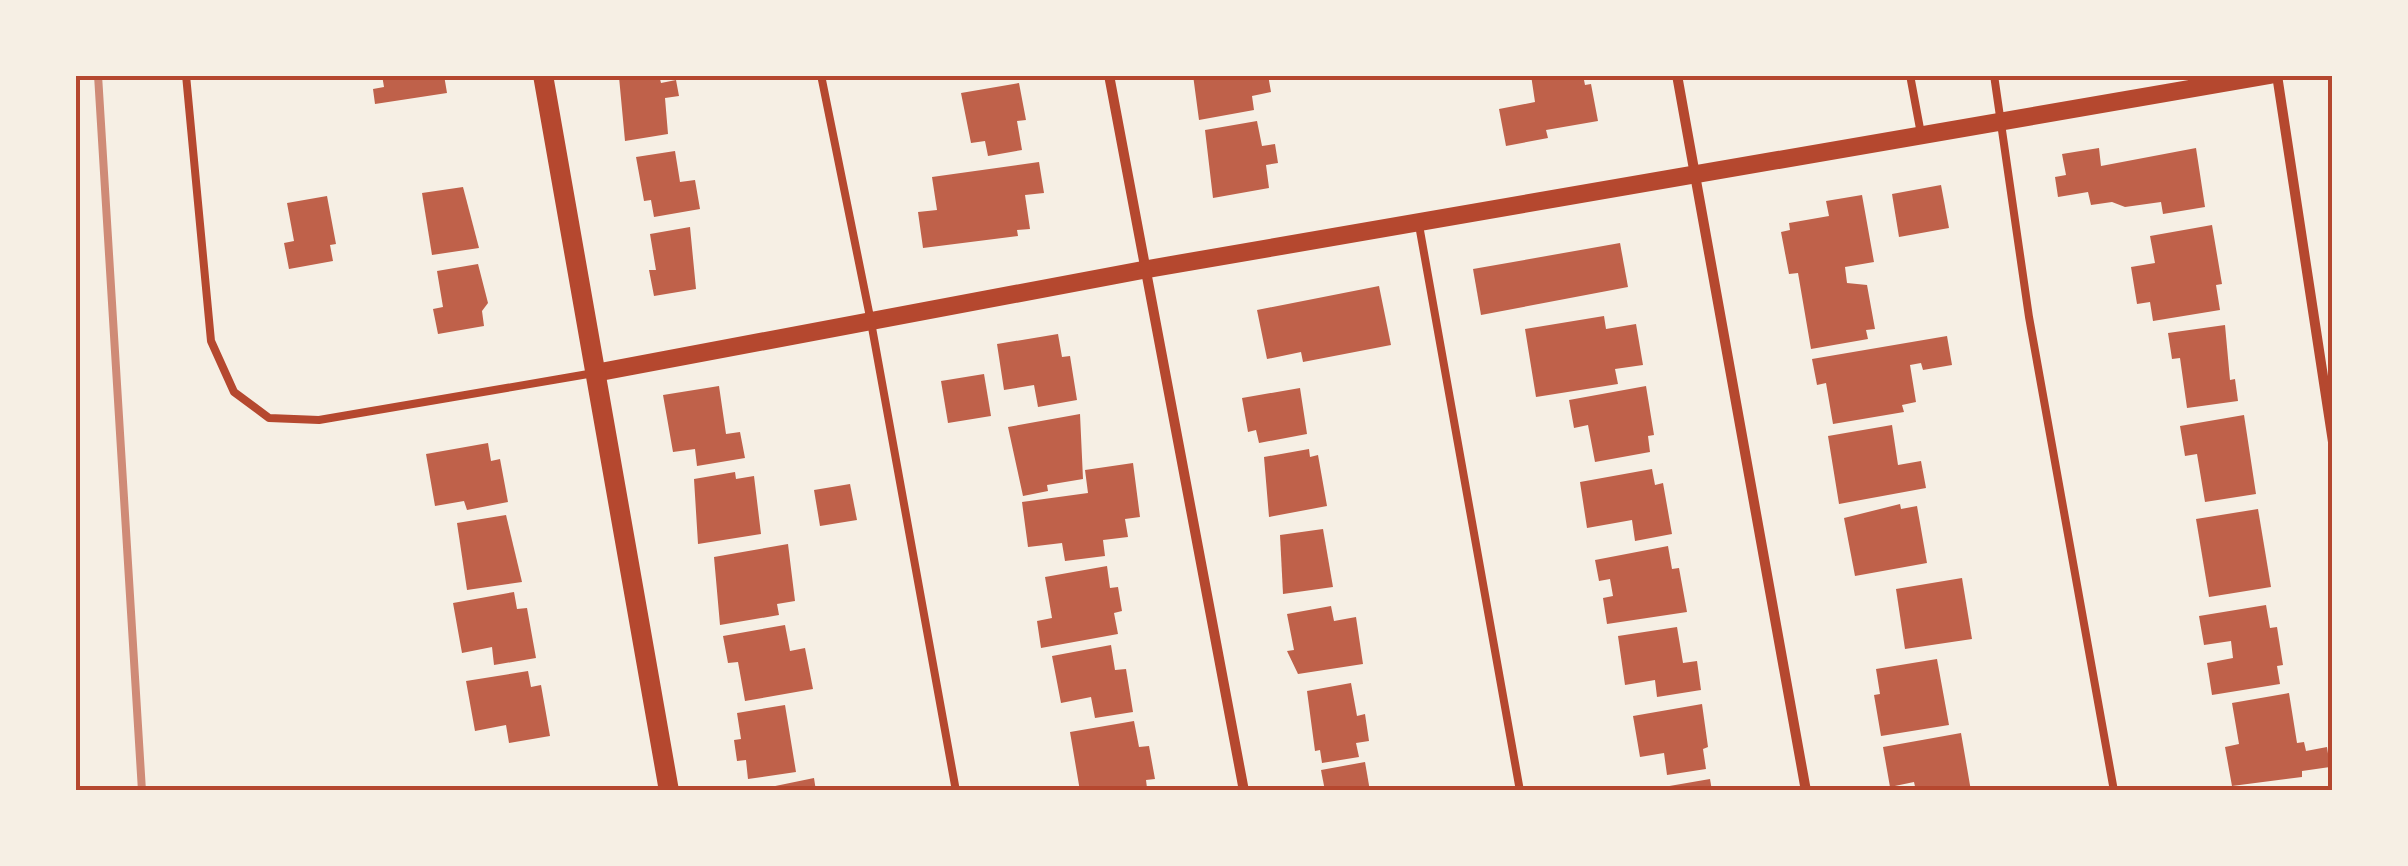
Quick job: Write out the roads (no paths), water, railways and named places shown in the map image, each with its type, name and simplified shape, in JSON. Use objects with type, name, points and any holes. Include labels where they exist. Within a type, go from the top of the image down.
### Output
[{"type":"main road","points":[[543,75],[670,791]]},
{"type":"street","points":[[1109,75],[1244,791]]},
{"type":"street","points":[[1677,75],[1806,791]]},
{"type":"street","points":[[595,373],[1148,269],[2270,75]]},
{"type":"street","points":[[2278,75],[2333,442]]},
{"type":"lane","points":[[186,75],[211,341],[234,392],[269,418],[319,420],[595,373]]},
{"type":"lane","points":[[821,75],[871,322],[956,791]]},
{"type":"lane","points":[[1910,75],[1921,136]]},
{"type":"lane","points":[[1994,75],[2029,317],[2114,791]]},
{"type":"lane","points":[[1418,223],[1520,791]]},
{"type":"railway","points":[[98,75],[142,791]]}]
